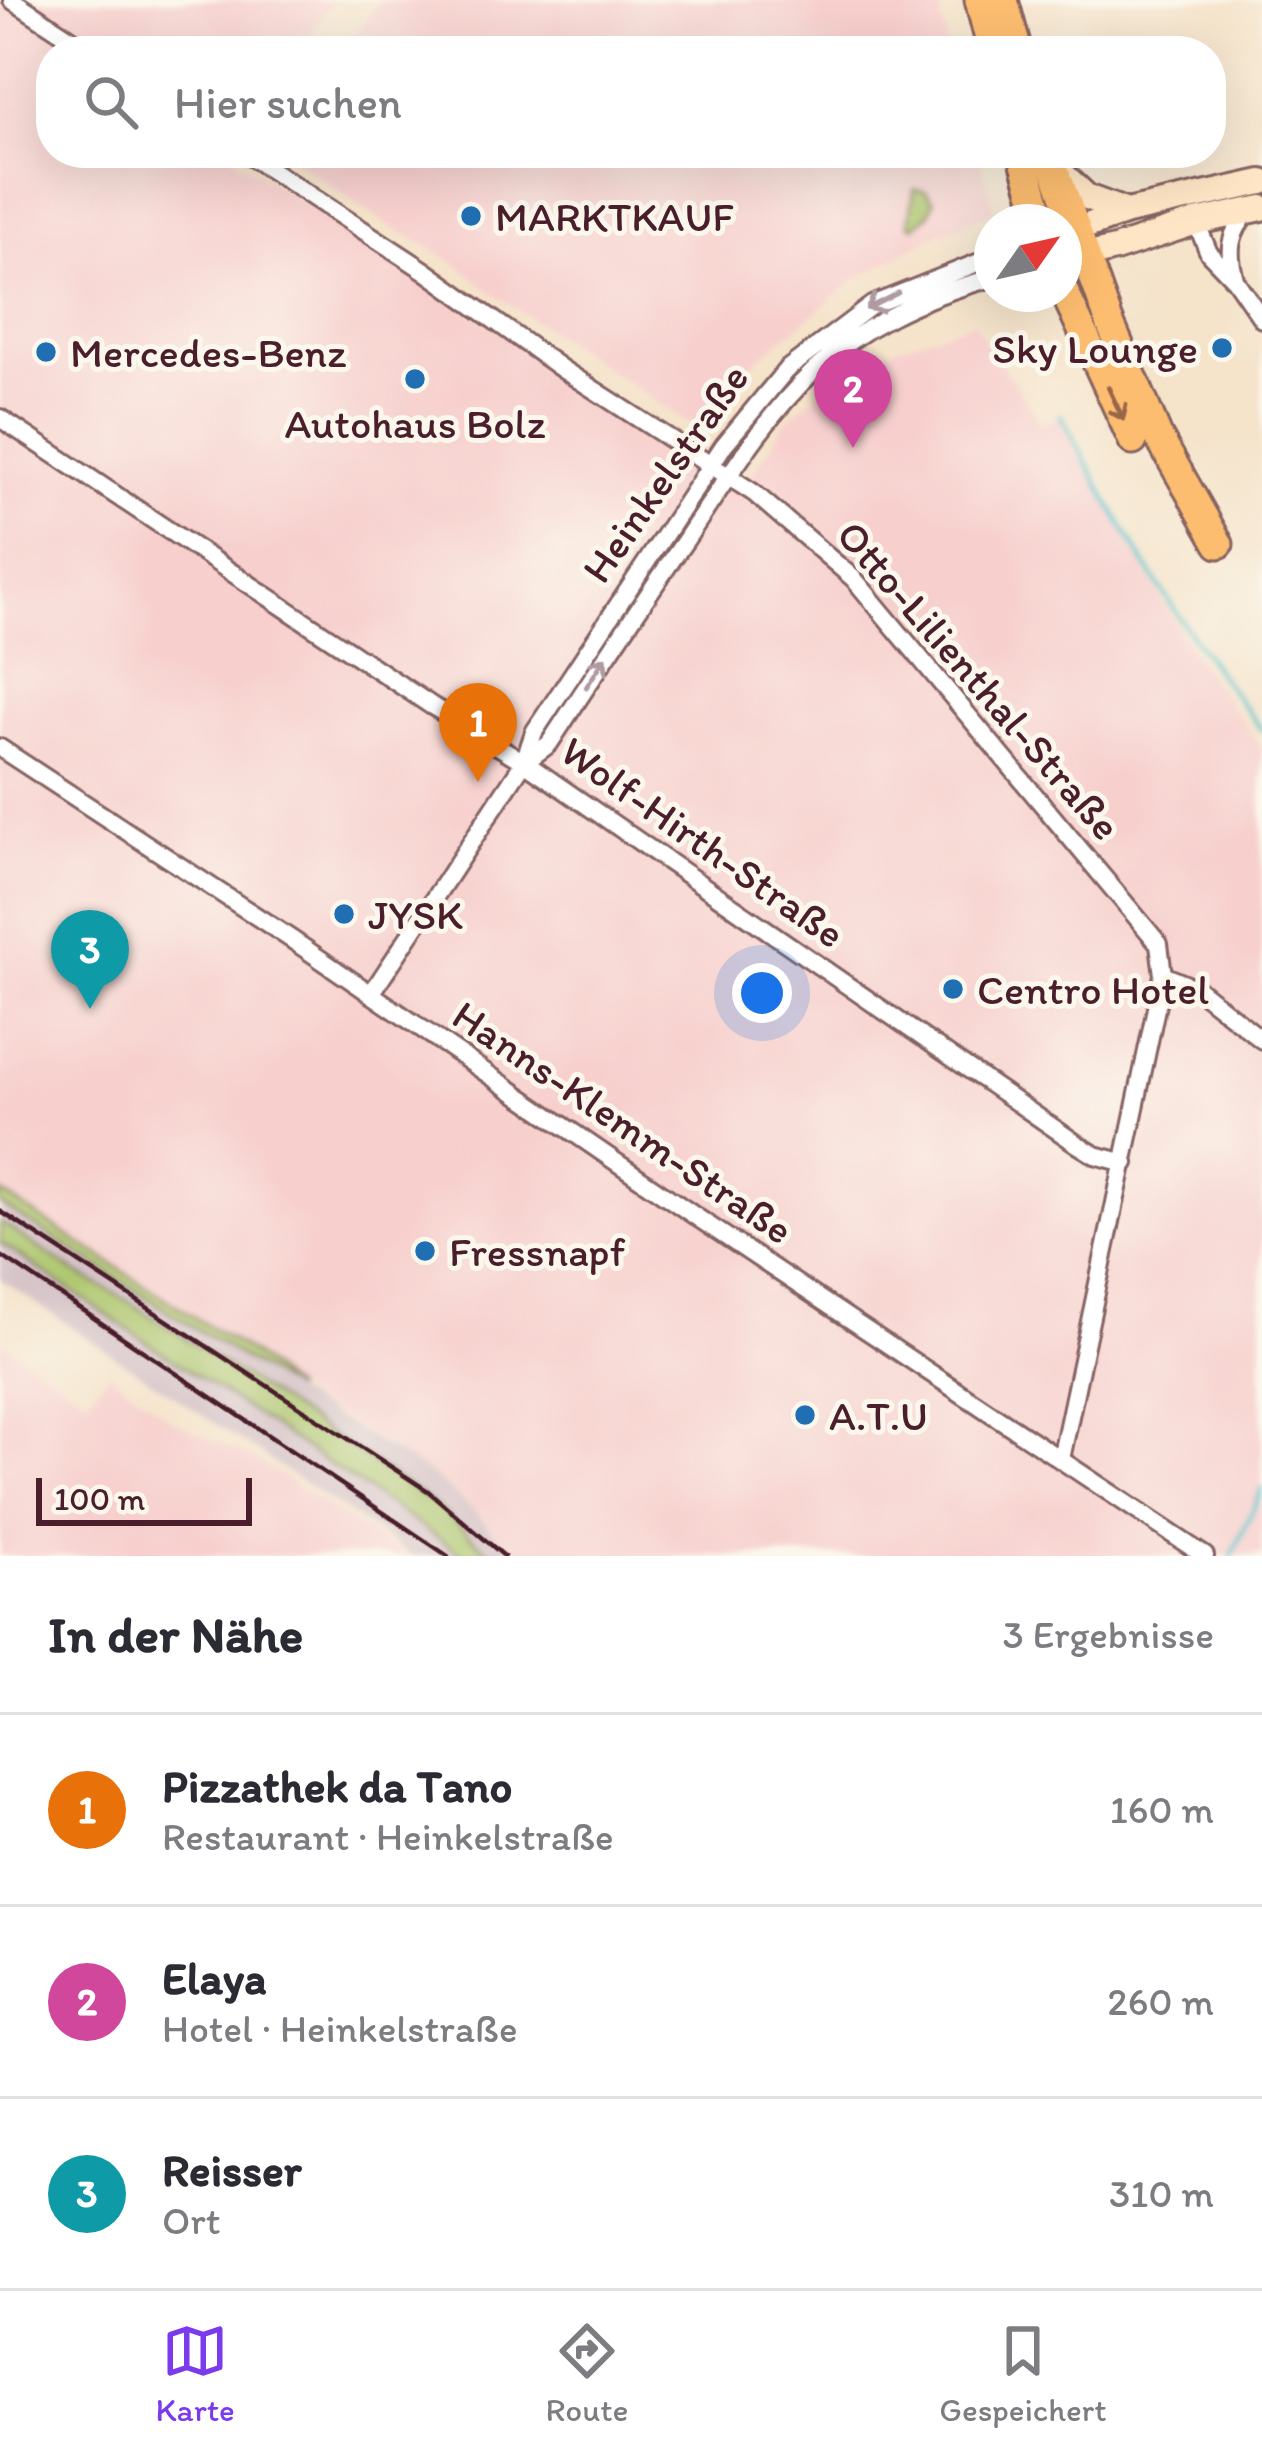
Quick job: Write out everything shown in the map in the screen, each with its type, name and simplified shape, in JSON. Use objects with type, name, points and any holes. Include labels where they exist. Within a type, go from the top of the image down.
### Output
[{"type":"main road","points":[[980,0],[988,36]]},
{"type":"main road","points":[[1004,0],[1014,36]]},
{"type":"main road","points":[[1026,168],[1037,204]]},
{"type":"main road","points":[[1054,168],[1063,204]]},
{"type":"main road","points":[[1060,168],[1087,196],[1127,212]]},
{"type":"main road","points":[[1082,228],[1127,212],[1262,182]]},
{"type":"main road","points":[[1196,222],[1221,190]]},
{"type":"main road","points":[[1082,257],[1196,222],[1256,210]]},
{"type":"main road","points":[[1082,270],[1158,436],[1219,544]]},
{"type":"main road","points":[[1074,312],[1133,441]]},
{"type":"street","points":[[12,0],[67,36]]},
{"type":"street","name":"Otto-Lilienthal-Straße","points":[[268,168],[424,270],[562,369],[754,493],[854,579],[1159,944],[1162,975]]},
{"type":"street","points":[[1235,280],[1230,242],[1256,210]]},
{"type":"street","points":[[1196,222],[1209,253],[1262,319]]},
{"type":"street","name":"Heinkelstraße","points":[[370,994],[524,762],[534,732],[752,406],[786,370],[843,323],[903,290],[974,264]]},
{"type":"street","name":"Heinkelstraße","points":[[524,762],[549,744],[726,476],[799,383],[853,338],[910,308],[974,285]]},
{"type":"street","name":"Wolf-Hirth-Straße","points":[[0,418],[432,706],[524,762],[1076,1144],[1125,1162]]},
{"type":"street","name":"Hanns-Klemm-Straße","points":[[0,748],[1205,1556]]},
{"type":"street","points":[[1061,1459],[1162,975],[1199,990],[1262,1040]]},
{"type":"shaded area","points":[[0,0],[333,0],[310,36],[36,36],[36,168],[250,168],[739,495],[787,420],[828,384],[880,353],[973,322],[1042,425],[1058,416],[1194,656],[1262,748],[1262,1556],[516,1556],[475,1512],[423,1469],[294,1389],[253,1353],[0,1191]]},
{"type":"shaded area","points":[[380,0],[937,0],[945,36],[355,36]]},
{"type":"shaded area","points":[[306,168],[982,168],[993,204],[974,204],[974,219],[933,236],[856,279],[755,361],[697,429],[488,290],[455,262],[381,221]]},
{"type":"shaded area","points":[[0,1204],[291,1391],[423,1469],[475,1512],[516,1556],[494,1556],[433,1503],[133,1304],[0,1222]]},
{"type":"shaded area","points":[[0,1243],[465,1556],[412,1556],[0,1279]]},
{"type":"shaded area","points":[[0,1341],[87,1399],[109,1372],[173,1421],[263,1464],[405,1556],[0,1556]]},
{"type":"green space","points":[[914,189],[926,191],[934,201],[929,214],[914,227],[909,224]]},
{"type":"green space","points":[[0,1192],[252,1354],[294,1391],[0,1204]]},
{"type":"green space","points":[[0,1222],[133,1304],[433,1503],[494,1556],[465,1556],[0,1243]]},
{"type":"waterway","points":[[1061,415],[1154,577],[1262,730]]},
{"type":"waterway","points":[[1232,1556],[1262,1489]]},
{"type":"railway","points":[[0,1211],[428,1491],[504,1556]]},
{"type":"railway","points":[[0,1255],[448,1556]]},
{"type":"place","name":"MARKTKAUF","points":[[471,216]]},
{"type":"place","name":"Sky Lounge","points":[[1222,348]]},
{"type":"place","name":"Mercedes-Benz","points":[[46,352]]},
{"type":"place","name":"Autohaus Bolz","points":[[415,379]]},
{"type":"place","name":"Elaya","points":[[853,448]]},
{"type":"place","name":"Pizzathek da Tano","points":[[478,782]]},
{"type":"place","name":"JYSK","points":[[344,914]]},
{"type":"place","name":"Centro Hotel","points":[[953,989]]},
{"type":"place","name":"Reisser","points":[[90,1009]]},
{"type":"place","name":"Fressnapf","points":[[425,1251]]},
{"type":"place","name":"A.T.U","points":[[805,1415]]}]
